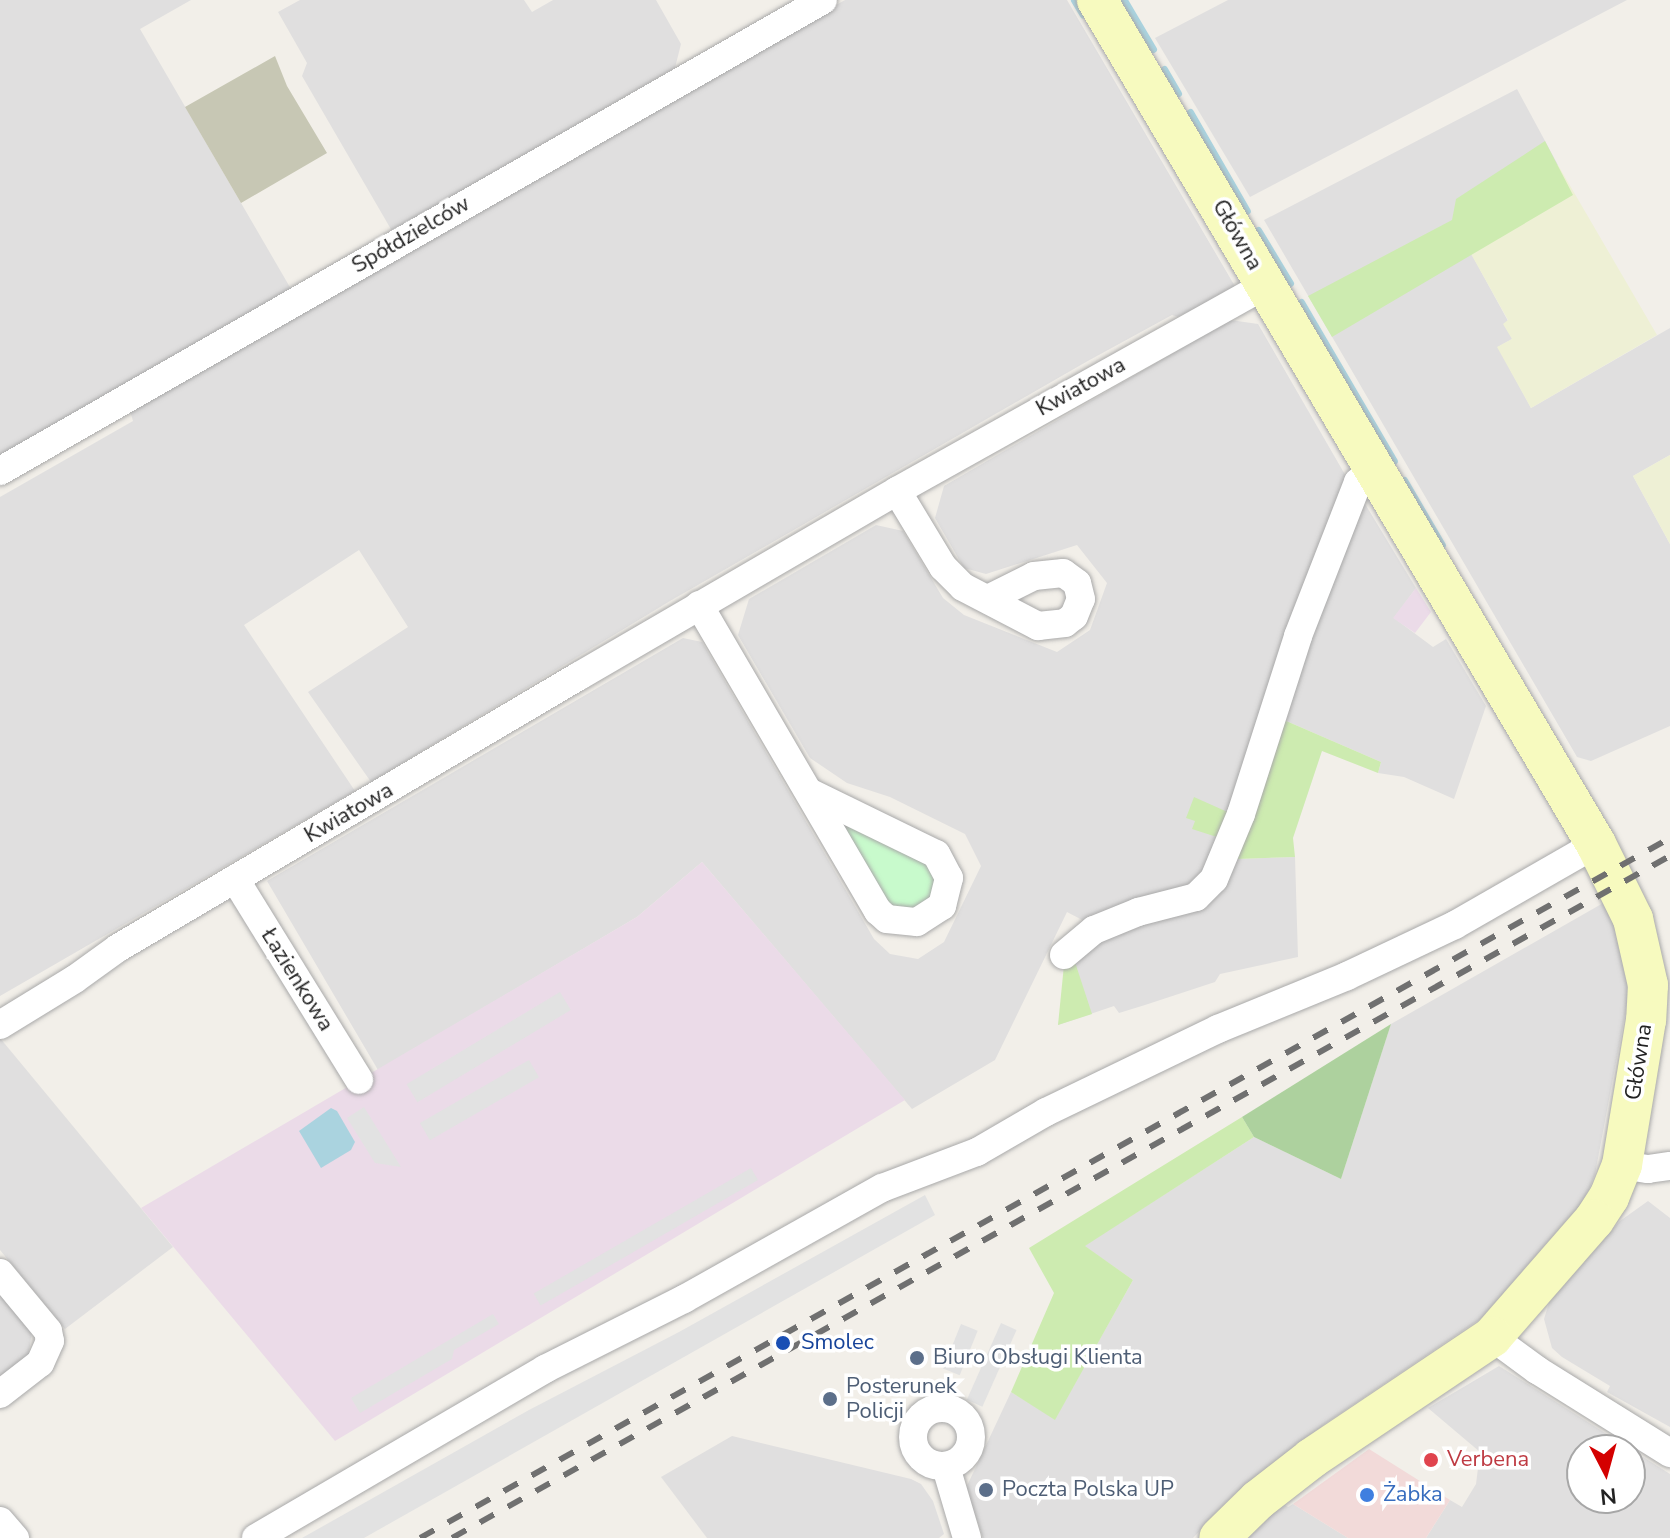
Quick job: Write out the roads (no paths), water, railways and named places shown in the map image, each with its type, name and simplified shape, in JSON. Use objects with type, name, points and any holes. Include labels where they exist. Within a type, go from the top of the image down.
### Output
[{"type":"street","name":"Spółdzielców","points":[[0,471],[823,0]]},
{"type":"street","name":"Główna","points":[[1097,0],[1596,844],[1633,919],[1648,985],[1646,1020],[1622,1165],[1609,1197],[1594,1220],[1492,1337],[1312,1458],[1258,1500],[1219,1538]]},
{"type":"street","name":"Kwiatowa","points":[[0,1025],[75,979],[118,948],[699,605],[1266,285]]},
{"type":"street","points":[[1064,955],[1094,930],[1138,912],[1196,897],[1214,879],[1241,814],[1298,636],[1358,482],[1376,470]]},
{"type":"street","points":[[897,491],[943,567],[963,587],[988,599]]},
{"type":"street","points":[[699,605],[878,911],[887,919],[917,922],[942,906],[949,878],[936,854],[811,793]]},
{"type":"street","points":[[256,1538],[545,1369],[684,1299],[882,1188],[977,1152],[1046,1112],[1204,1036],[1347,976],[1455,925],[1596,844]]},
{"type":"street","name":"Łazienkowa","points":[[235,879],[359,1080]]},
{"type":"street","points":[[1622,1165],[1648,1169],[1670,1166]]},
{"type":"street","points":[[0,1273],[48,1331],[50,1341],[40,1363],[0,1394]]},
{"type":"street","points":[[1492,1337],[1537,1370],[1670,1453]]},
{"type":"street","points":[[946,1467],[966,1538]]},
{"type":"street","points":[[0,1521],[15,1538]]},
{"type":"water","points":[[331,1108],[337,1111],[355,1142],[351,1150],[321,1168],[299,1131]]},
{"type":"waterway","points":[[1074,0],[1083,15]]},
{"type":"waterway","points":[[1124,0],[1153,49]]},
{"type":"waterway","points":[[1164,69],[1178,93]]},
{"type":"waterway","points":[[1190,112],[1247,211]]},
{"type":"waterway","points":[[1258,230],[1290,283]]},
{"type":"waterway","points":[[1301,302],[1394,461]]},
{"type":"waterway","points":[[1404,480],[1442,545]]},
{"type":"railway","points":[[420,1538],[1670,838]]},
{"type":"railway","points":[[452,1538],[1670,856]]},
{"type":"place","name":"Smolec","points":[[783,1343]]},
{"type":"place","name":"Biuro Obsługi Klienta","points":[[917,1358]]},
{"type":"place","name":"Posterunek Policji","points":[[830,1399]]},
{"type":"place","name":"Verbena","points":[[1431,1460]]},
{"type":"place","name":"Poczta Polska UP","points":[[986,1490]]},
{"type":"place","name":"Żabka","points":[[1367,1495]]}]
